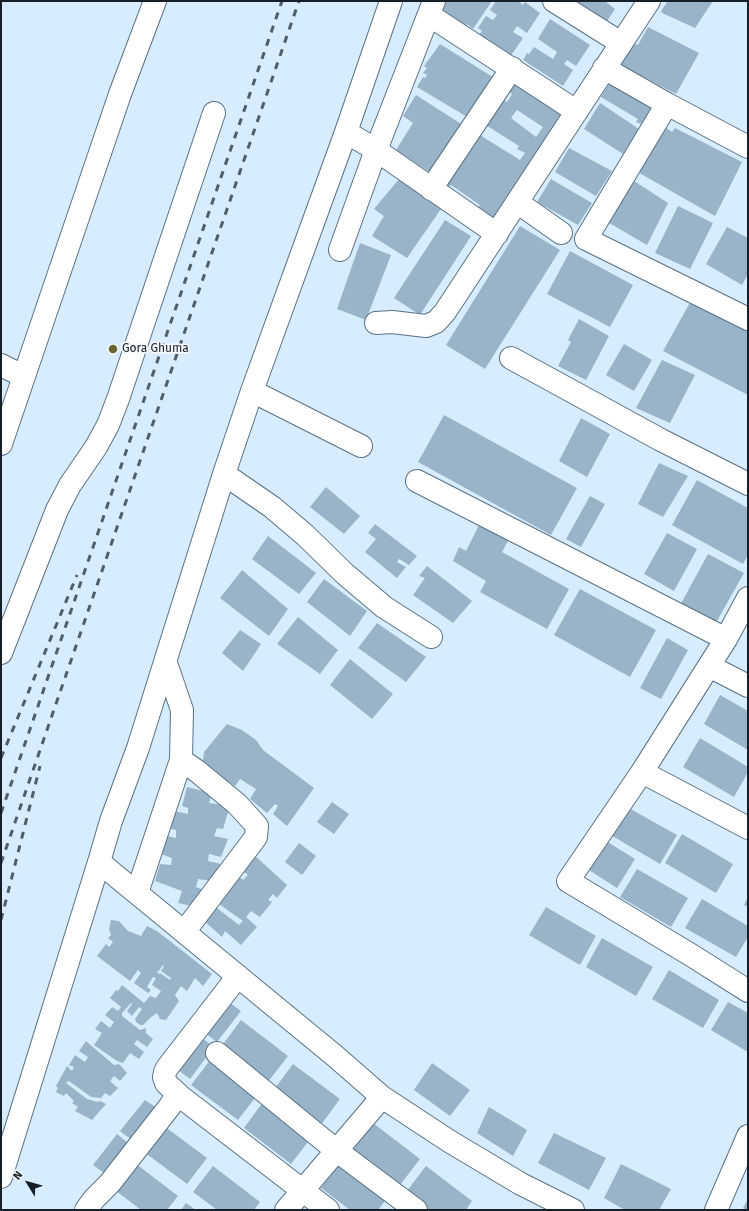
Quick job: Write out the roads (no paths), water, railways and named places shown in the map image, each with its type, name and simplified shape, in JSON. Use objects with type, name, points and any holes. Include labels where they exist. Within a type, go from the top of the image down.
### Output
[{"type":"street","points":[[1,444],[120,94],[155,1]]},
{"type":"street","points":[[1,1177],[111,821],[138,748],[224,474],[392,1]]},
{"type":"street","points":[[554,1],[621,43]]},
{"type":"street","points":[[376,323],[392,322],[426,326],[436,322],[445,312],[649,1]]},
{"type":"street","points":[[340,250],[376,150],[431,8],[512,68],[576,111]]},
{"type":"street","points":[[431,189],[512,68]]},
{"type":"street","points":[[604,68],[667,104],[748,147]]},
{"type":"street","points":[[667,104],[586,239],[748,319]]},
{"type":"street","points":[[1,653],[57,510],[70,485],[108,425],[214,113]]},
{"type":"street","points":[[346,132],[376,150],[497,234]]},
{"type":"street","points":[[517,202],[561,233]]},
{"type":"street","points":[[511,358],[661,440],[748,484]]},
{"type":"street","points":[[1,365],[23,376]]},
{"type":"street","points":[[252,392],[362,446]]},
{"type":"street","points":[[224,474],[272,507],[305,535],[345,574],[384,607],[431,637]]},
{"type":"street","points":[[417,481],[726,639]]},
{"type":"street","points":[[748,598],[726,639],[642,772],[568,881],[748,991]]},
{"type":"street","points":[[137,893],[181,760],[182,710],[166,662]]},
{"type":"street","points":[[709,666],[748,686]]},
{"type":"street","points":[[181,760],[197,771],[237,804],[257,826],[256,838],[184,932]]},
{"type":"street","points":[[642,772],[748,828]]},
{"type":"street","points":[[99,862],[335,1056],[382,1097],[449,1141],[521,1184],[573,1210]]},
{"type":"street","points":[[238,976],[165,1072],[164,1077],[166,1083],[177,1094],[328,1210]]},
{"type":"street","points":[[217,1053],[337,1151],[416,1210]]},
{"type":"street","points":[[96,1206],[114,1177],[170,1106],[177,1094]]},
{"type":"street","points":[[286,1210],[382,1097]]},
{"type":"street","points":[[716,1210],[747,1143]]},
{"type":"railway","points":[[1,813],[282,1]]},
{"type":"railway","points":[[1,863],[299,1]]},
{"type":"railway","points":[[1,758],[77,575]]},
{"type":"railway","points":[[1,920],[40,766]]},
{"type":"place","name":"Gora Ghuma","points":[[113,349]]}]
